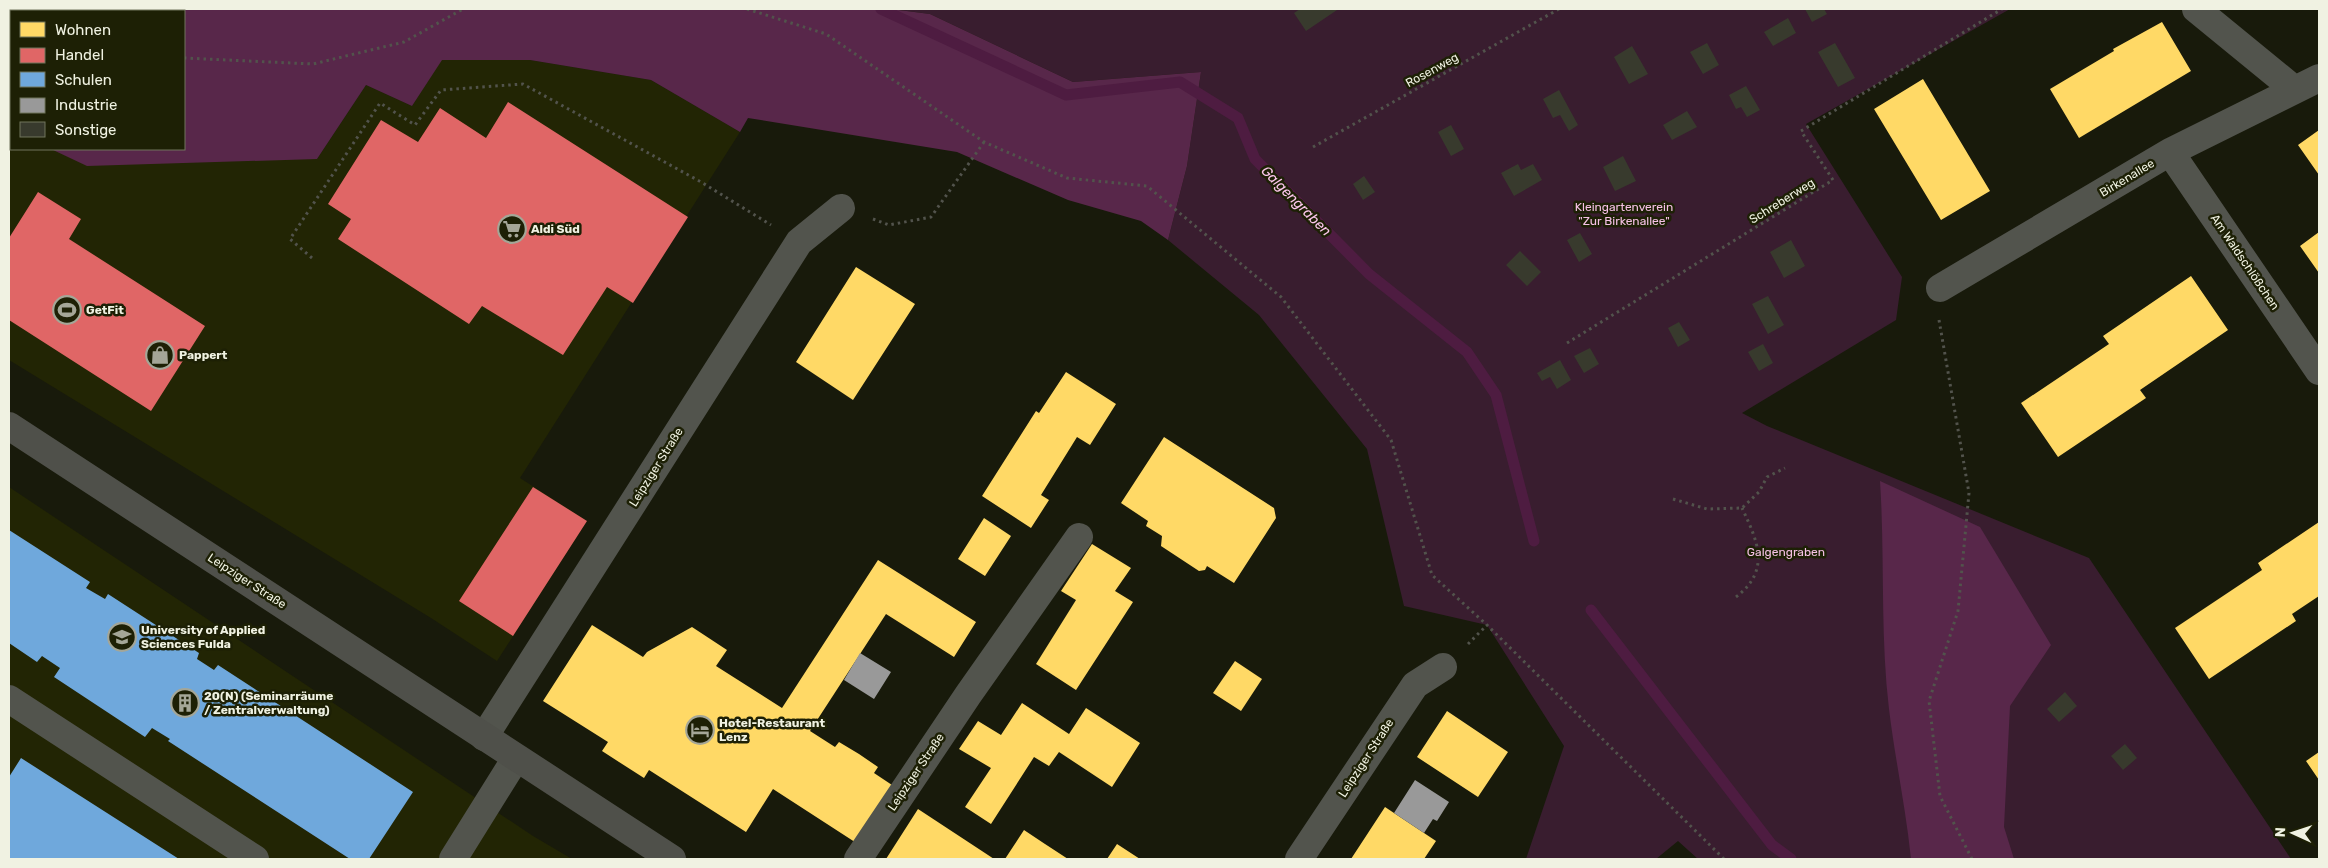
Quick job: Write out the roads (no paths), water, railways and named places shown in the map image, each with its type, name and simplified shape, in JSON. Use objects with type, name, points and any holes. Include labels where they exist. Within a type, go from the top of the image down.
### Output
[{"type":"main road","name":"Leipziger Straße","points":[[9,426],[672,859]]},
{"type":"street","points":[[2196,9],[2295,90]]},
{"type":"street","name":"Birkenallee","points":[[1939,300],[2170,152],[2319,78]]},
{"type":"street","name":"Am Waldschlößchen","points":[[2170,152],[2319,372]]},
{"type":"street","name":"Leipziger Straße","points":[[484,737],[799,242],[841,208]]},
{"type":"street","name":"Leipziger Straße","points":[[858,859],[968,695],[1079,538]]},
{"type":"street","name":"Leipziger Straße","points":[[1300,859],[1415,684],[1444,667]]},
{"type":"street","points":[[9,699],[255,859]]},
{"type":"street","points":[[453,859],[516,758]]},
{"type":"waterway","name":"Galgengraben","points":[[881,9],[1066,95],[1180,82],[1238,118],[1255,159],[1369,274],[1467,352],[1496,395],[1534,541]]},
{"type":"waterway","name":"Galgengraben","points":[[1591,610],[1772,845],[1791,859]]},
{"type":"place","name":"Aldi Süd","points":[[512,229]]},
{"type":"place","name":"GetFit","points":[[67,310]]},
{"type":"place","name":"Pappert","points":[[160,355]]},
{"type":"place","name":"University of Applied Sciences Fulda","points":[[122,637]]},
{"type":"place","name":"20(N) (Seminarräume / Zentralverwaltung)","points":[[185,703]]},
{"type":"place","name":"Hotel-Restaurant Lenz","points":[[700,730]]},
{"type":"park label","name":"Kleingartenverein \"Zur Birkenallee\"","points":[[1624,214]]}]
